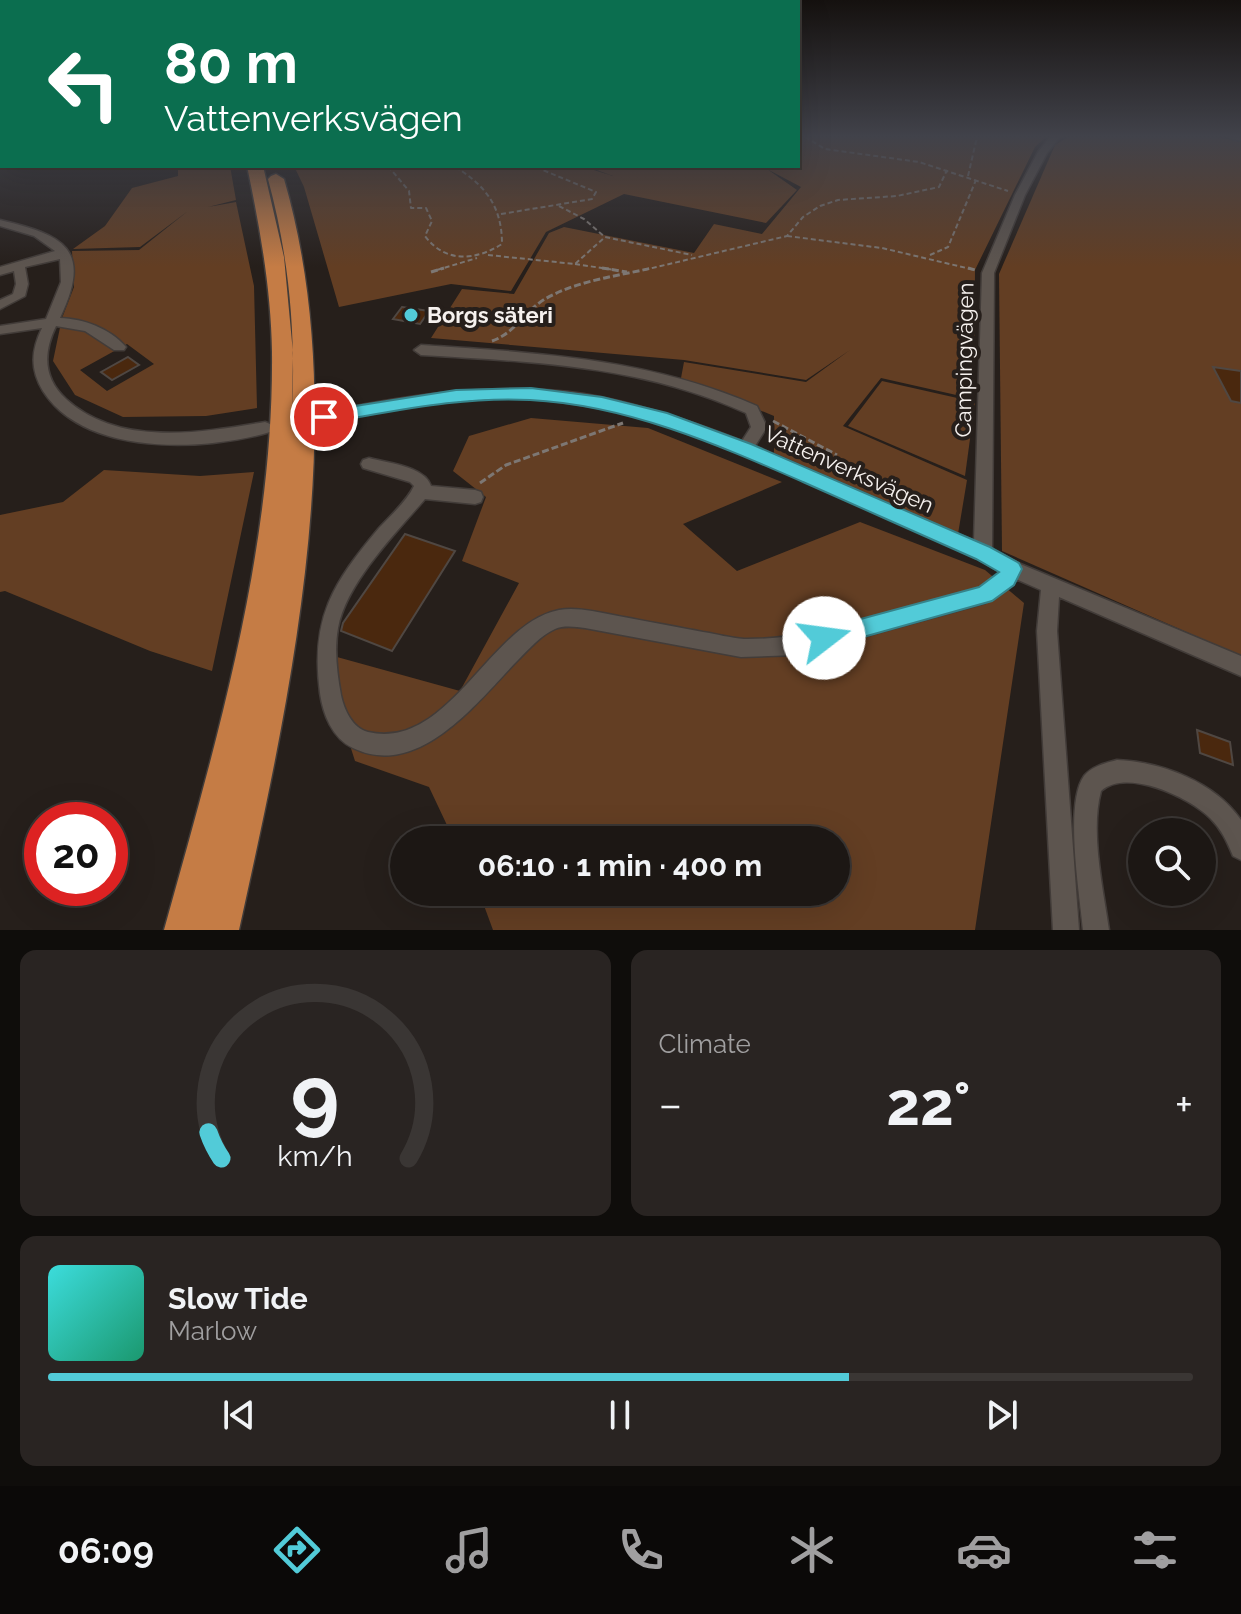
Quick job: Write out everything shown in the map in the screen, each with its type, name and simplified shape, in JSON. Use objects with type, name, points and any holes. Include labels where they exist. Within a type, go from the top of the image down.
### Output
[{"type":"highway","points":[[183,930],[228,758],[264,573],[279,451],[282,297],[269,211],[259,180]]},
{"type":"highway","points":[[220,930],[254,785],[276,663],[303,450],[304,335],[300,293],[285,208],[276,180]]},
{"type":"street","name":"Campingvägen","points":[[983,553],[988,273],[1028,180]]},
{"type":"street","points":[[0,223],[44,234],[59,246],[68,261],[63,298],[39,357],[47,388],[69,413],[101,427],[149,438],[213,437],[265,428]]},
{"type":"street","points":[[0,271],[62,253]]},
{"type":"street","points":[[0,305],[19,296],[22,284],[19,265]]},
{"type":"street","points":[[0,330],[69,321],[92,326],[119,347]]},
{"type":"street","points":[[421,350],[564,360],[642,373],[737,401],[752,410],[759,427],[745,449]]},
{"type":"street","name":"Vattenverksvägen","points":[[324,417],[456,395],[531,394],[602,403],[647,414],[745,449],[983,553],[1050,586],[1241,666]]},
{"type":"street","points":[[369,464],[415,477],[423,484],[421,492],[344,588],[328,623],[329,685],[343,729],[359,741],[380,747],[400,743],[434,727],[459,707],[525,638],[550,621],[568,617],[585,619],[741,648],[797,646],[985,595],[1007,579],[1012,569]]},
{"type":"street","points":[[421,492],[475,497]]},
{"type":"street","points":[[1050,586],[1047,631],[1066,930]]},
{"type":"street","points":[[1096,930],[1085,803],[1093,782],[1106,774],[1123,770],[1167,781],[1198,795],[1228,821],[1241,848]]},
{"type":"path","points":[[400,180],[409,191],[411,208],[426,208],[432,221],[425,236],[429,244],[441,253],[463,258],[489,254],[629,272]]},
{"type":"path","points":[[431,272],[489,254],[502,244],[501,214],[495,201],[471,180]]},
{"type":"path","points":[[501,214],[592,199],[596,192],[568,180]]},
{"type":"path","points":[[787,236],[799,217],[829,199],[851,195],[920,195],[939,187],[942,180]]},
{"type":"path","points":[[928,256],[948,247],[976,180]]},
{"type":"path","points":[[977,180],[1020,195]]},
{"type":"path","points":[[557,205],[584,219],[605,237],[695,256]]},
{"type":"path","points":[[463,353],[469,346],[501,339],[548,296],[629,272],[787,236],[928,256],[988,273]]},
{"type":"path","points":[[575,264],[605,237]]},
{"type":"path","points":[[752,410],[837,455]]},
{"type":"path","points":[[475,497],[481,480],[506,465],[647,414]]},
{"type":"shaded area","points":[[161,180],[233,180],[236,200],[208,207],[236,202],[254,286],[257,408],[206,416],[123,417],[75,395],[53,361],[62,318],[74,287],[72,251],[139,250],[188,211],[140,247],[73,249],[105,226],[132,188]],"holes":[[[127,344],[154,364],[107,391],[80,370]]]},
{"type":"shaded area","points":[[301,180],[783,180],[797,190],[766,223],[624,194],[546,232],[511,291],[451,284],[339,307]]},
{"type":"shaded area","points":[[789,180],[1019,180],[975,270],[974,399],[881,378],[843,426],[967,480],[958,534],[774,455],[774,416],[681,378],[684,362],[806,382],[850,350],[806,380],[684,360],[431,338],[462,289],[514,294],[549,233],[564,227],[694,253],[714,224],[762,234],[801,187]]},
{"type":"shaded area","points":[[1040,180],[1241,180],[1241,656],[1002,551],[999,274]]},
{"type":"shaded area","points":[[882,381],[975,402],[965,476],[848,426]]},
{"type":"shaded area","points":[[531,418],[648,428],[782,482],[683,524],[737,571],[860,522],[985,570],[1024,603],[975,930],[493,930],[484,906],[850,906],[850,826],[447,826],[429,787],[355,761],[333,692],[337,657],[460,691],[519,583],[462,561],[486,497],[453,471],[469,436]]},
{"type":"shaded area","points":[[104,470],[200,476],[254,472],[212,671],[150,651],[5,591],[0,592],[0,515],[63,502]]},
{"type":"building","name":"Borgs säteri","points":[[402,307],[429,311],[420,324],[393,319]]},
{"type":"building","points":[[128,357],[139,365],[112,380],[101,372]]},
{"type":"building","points":[[1213,367],[1241,371],[1241,403],[1231,401]]},
{"type":"building","points":[[405,534],[455,551],[392,651],[341,631],[343,623]]},
{"type":"building","points":[[1197,730],[1230,742],[1233,765],[1200,753]]},
{"type":"place","name":"Borgs säteri","points":[[411,315]]},
{"type":"route","points":[[324,417],[456,395],[531,394],[602,403],[661,418],[745,449],[983,553],[1012,569],[1007,579],[985,595],[824,638]]}]
